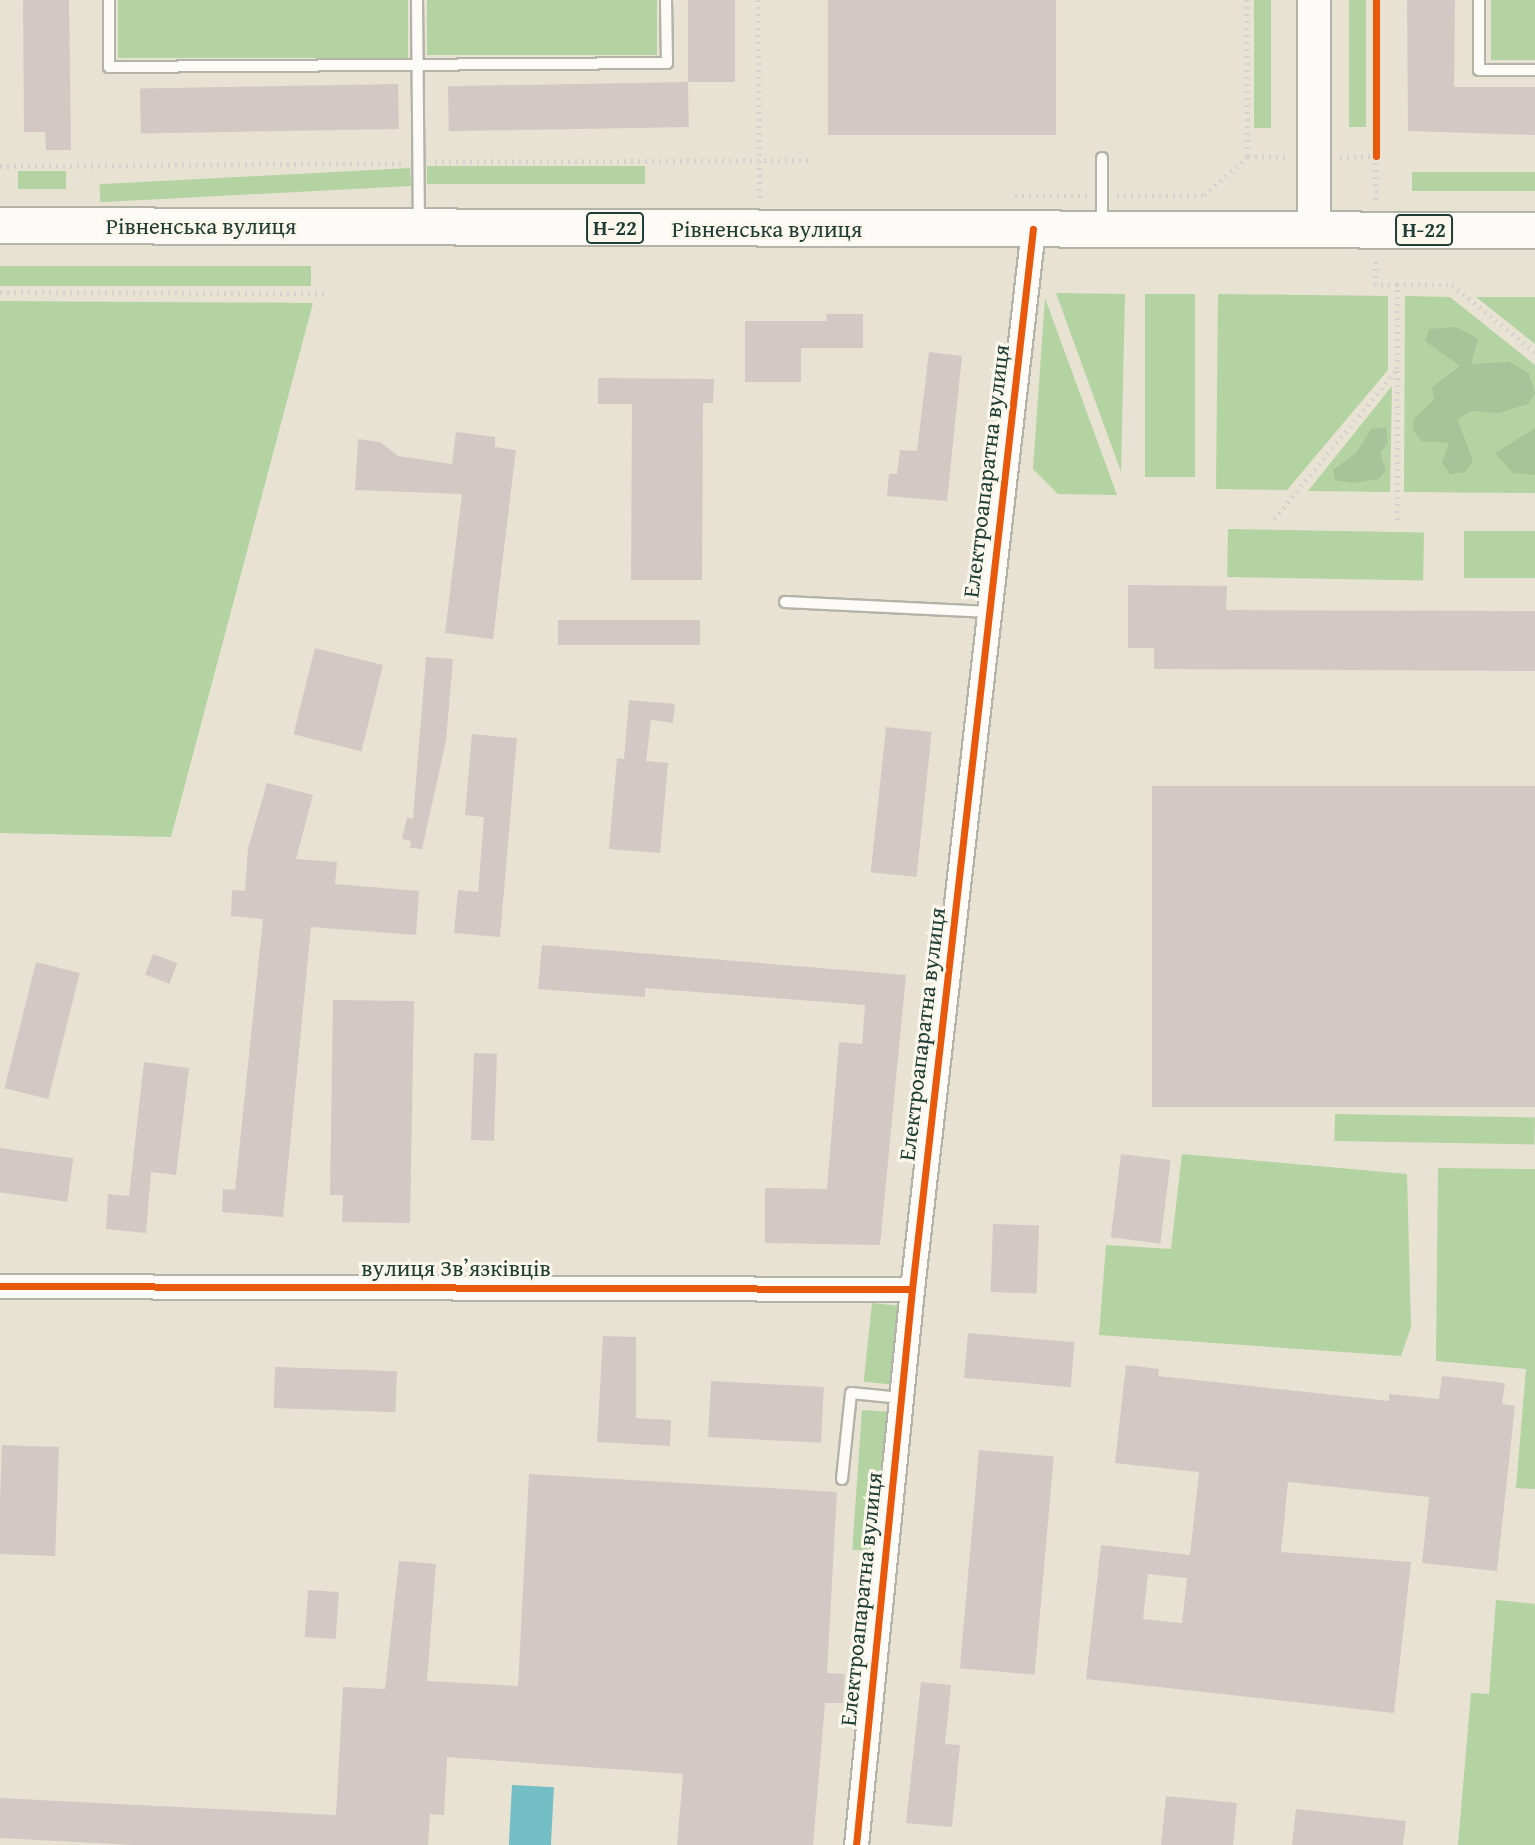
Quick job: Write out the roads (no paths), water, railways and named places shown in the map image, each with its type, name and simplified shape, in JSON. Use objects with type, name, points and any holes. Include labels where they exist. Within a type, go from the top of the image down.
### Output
[{"type":"main road","points":[[1314,0],[1314,229]]},
{"type":"main road","name":"Рівненська вулиця","points":[[0,225],[1033,229],[1102,213],[1314,229],[1535,230]]},
{"type":"street","name":"Електроапаратна вулиця","points":[[856,1845],[912,1289],[1033,229]]},
{"type":"street","name":"вулиця Звʼязківців","points":[[0,1286],[912,1289]]},
{"type":"lane","points":[[108,0],[109,67],[667,63],[666,0]]},
{"type":"lane","points":[[417,0],[419,226]]},
{"type":"lane","points":[[1479,0],[1479,70],[1535,70]]},
{"type":"lane","points":[[1102,158],[1102,213]]},
{"type":"lane","points":[[785,602],[990,612]]},
{"type":"lane","points":[[842,1479],[851,1393],[901,1398]]},
{"type":"water","points":[[512,1785],[554,1787],[551,1845],[509,1845]]}]
